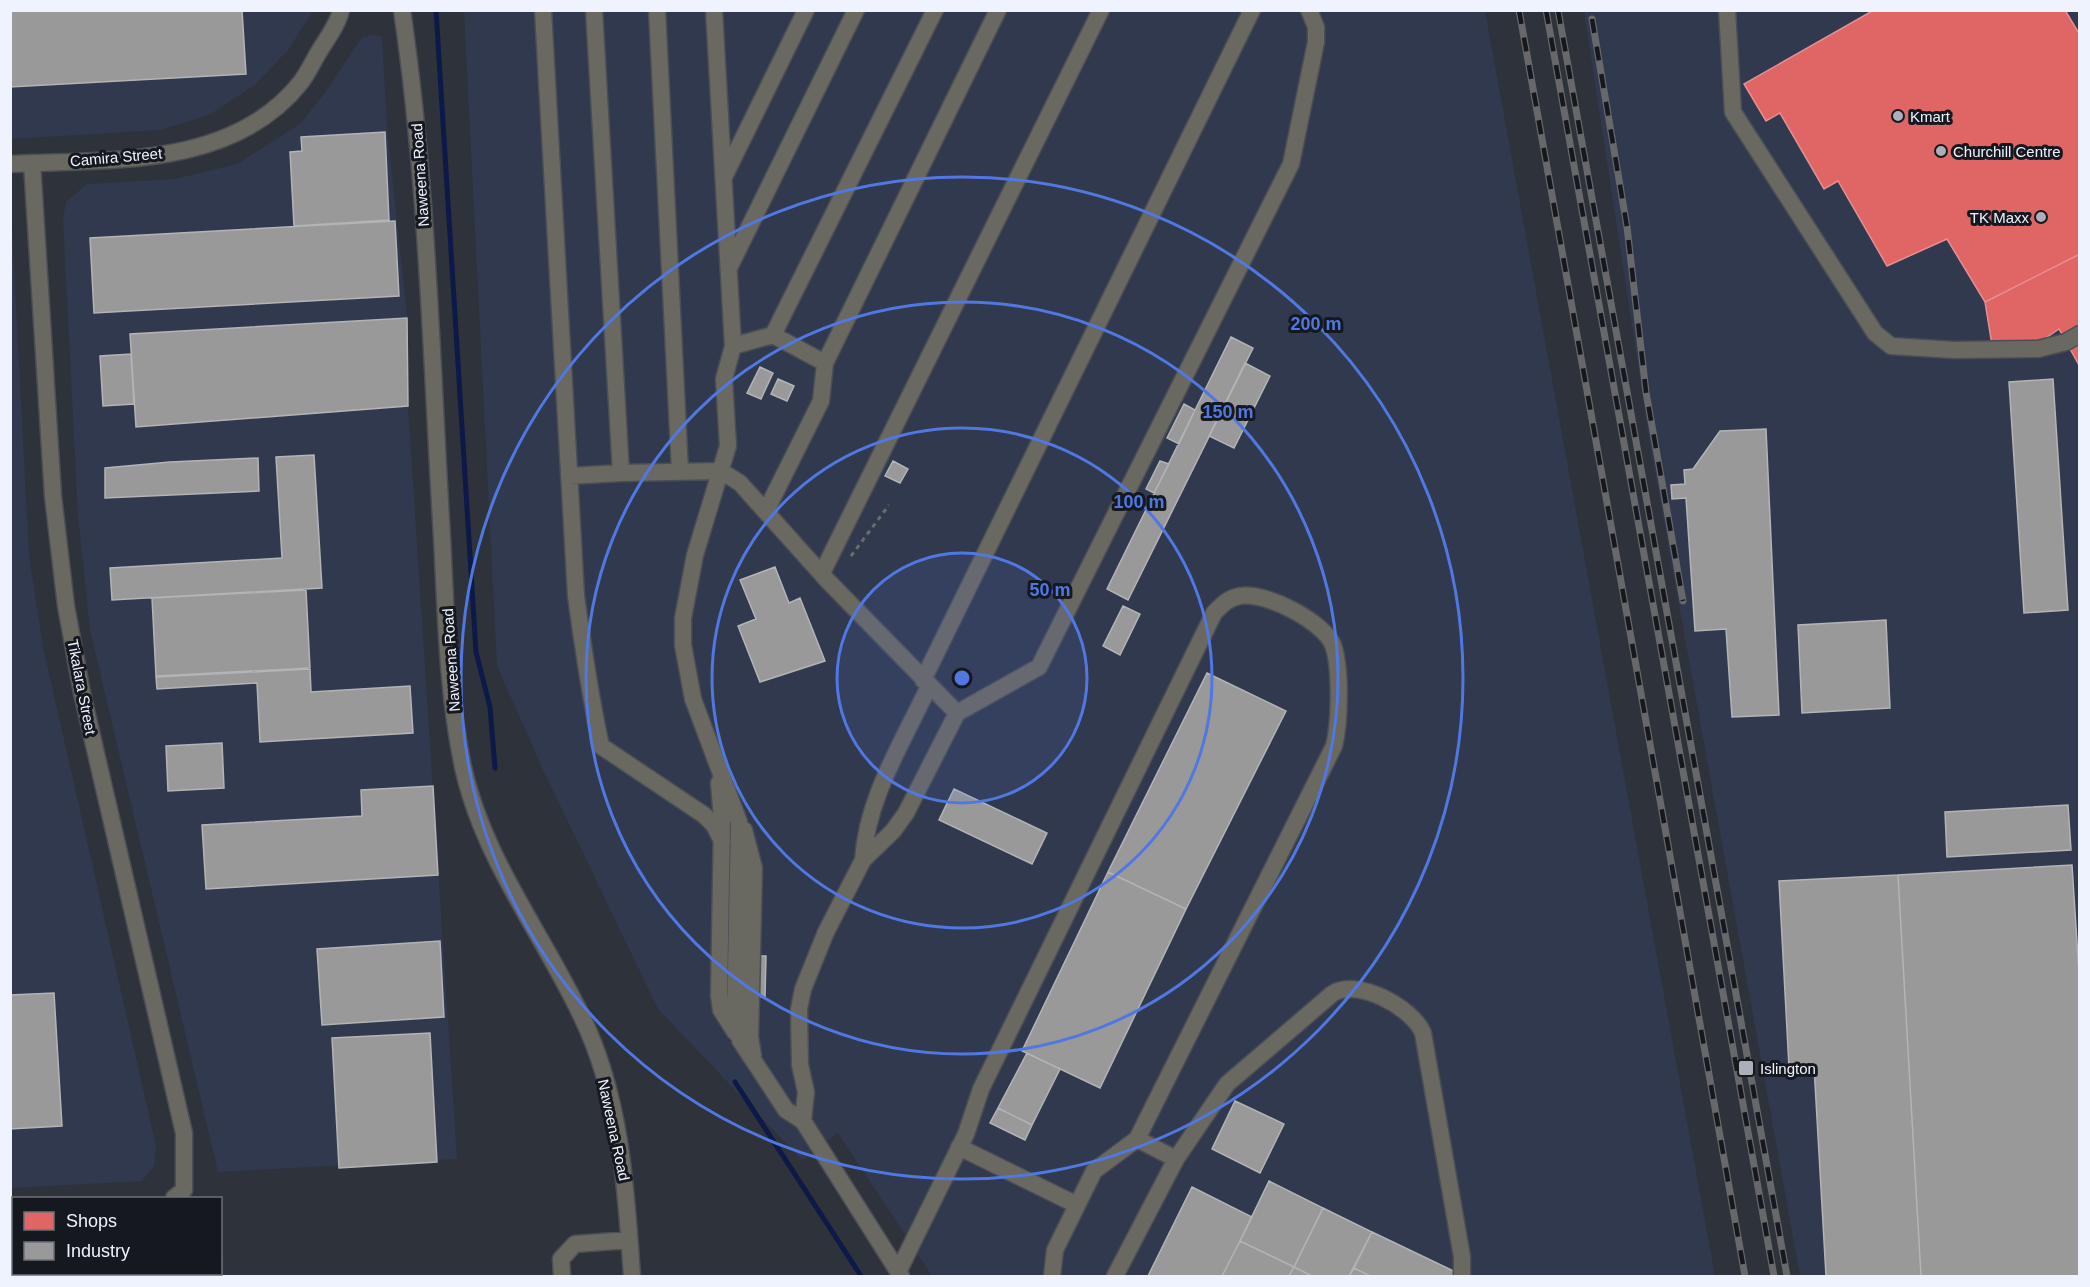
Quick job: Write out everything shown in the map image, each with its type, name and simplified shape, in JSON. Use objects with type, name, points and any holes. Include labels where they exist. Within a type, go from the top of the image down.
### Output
[{"type":"street","name":"Naweena Road","points":[[402,10],[418,126],[450,668],[463,766],[473,807],[492,850],[582,1017],[610,1093],[626,1184],[632,1276]]},
{"type":"street","points":[[543,10],[576,596],[584,656],[602,746],[704,815],[714,825],[722,841]]},
{"type":"street","points":[[594,10],[621,473]]},
{"type":"street","points":[[657,10],[680,471]]},
{"type":"street","points":[[724,178],[806,10]]},
{"type":"street","points":[[729,269],[856,10]]},
{"type":"street","points":[[773,335],[935,10]]},
{"type":"street","points":[[766,512],[821,401],[825,363],[998,10]]},
{"type":"street","points":[[822,573],[1101,10]]},
{"type":"street","points":[[863,860],[867,823],[926,683],[1252,10]]},
{"type":"street","points":[[803,1121],[806,1092],[798,1034],[803,989],[826,932],[863,860],[893,831],[906,813],[957,713],[1039,667],[1291,164],[1316,42],[1316,27],[1309,10]]},
{"type":"street","points":[[1726,10],[1733,112],[1875,333],[1891,346],[1954,350],[2038,349],[2066,342],[2079,334]]},
{"type":"street","name":"Camira Street","points":[[10,164],[149,157],[200,147],[245,129],[280,103],[301,82],[345,11]]},
{"type":"street","points":[[716,13],[733,346],[724,379],[728,446],[695,555],[682,618],[683,645],[693,699],[752,854],[751,1046],[757,1066]]},
{"type":"street","name":"Tikalara Street","points":[[32,163],[53,496],[66,606],[82,693],[184,1133],[184,1190],[175,1197]]},
{"type":"street","points":[[733,346],[773,335],[825,363]]},
{"type":"street","points":[[569,476],[721,471],[740,483],[822,573],[957,713]]},
{"type":"street","points":[[899,1274],[959,1148],[981,1089],[1214,613],[1227,600],[1240,596],[1263,597],[1315,623],[1326,632],[1336,658],[1337,735],[1324,766],[1137,1139],[1094,1171],[1043,1276]]},
{"type":"street","points":[[715,756],[721,795],[722,841],[719,1002],[740,1040],[786,1110],[803,1121],[899,1274]]},
{"type":"street","points":[[736,810],[740,840],[735,1022],[740,1040]]},
{"type":"street","points":[[1115,1276],[1176,1159],[1227,1084],[1338,990],[1361,989],[1406,1012],[1419,1024],[1423,1033],[1462,1257],[1462,1274]]},
{"type":"street","points":[[1137,1139],[1176,1159]]},
{"type":"street","points":[[959,1148],[1077,1205]]},
{"type":"street","points":[[562,1276],[561,1259],[575,1244],[629,1240]]},
{"type":"street","points":[[1052,1276],[1055,1250]]},
{"type":"path","points":[[849,558],[889,504]]},
{"type":"shaded area","points":[[11,11],[313,11],[288,50],[255,85],[209,115],[160,130],[11,139]]},
{"type":"shaded area","points":[[464,11],[1485,11],[1715,1276],[932,1276],[838,1133],[802,1160],[658,1009],[544,772],[497,666]]},
{"type":"shaded area","points":[[1584,11],[2079,11],[2079,1276],[1800,1276],[1650,444]]},
{"type":"shaded area","points":[[374,35],[382,37],[387,127],[407,316],[408,406],[457,1159],[218,1172],[90,630],[78,516],[63,219],[66,202],[87,184],[175,179],[237,164],[300,124],[327,90],[362,37]]},
{"type":"shaded area","points":[[11,209],[29,556],[43,647],[156,1146],[154,1166],[142,1181],[11,1188]]},
{"type":"shaded area","points":[[10,1241],[12,1241],[12,1275],[222,1275],[222,1253],[224,1276],[11,1276]]},
{"type":"building: Shops","name":"Churchill Centre","points":[[1874,10],[2065,10],[2080,35],[2080,254],[1985,302],[1947,239],[1887,266],[1838,181],[1824,189],[1780,113],[1766,121],[1744,84]]},
{"type":"building: Shops","points":[[2080,254],[2080,367],[2059,329],[2037,344],[1992,345],[1985,302]]},
{"type":"building: Industry","points":[[10,10],[242,10],[246,74],[10,87]]},
{"type":"building: Industry","points":[[385,132],[389,220],[294,226],[290,152],[302,151],[301,137]]},
{"type":"building: Industry","points":[[395,221],[399,296],[94,313],[90,238]]},
{"type":"building: Industry","points":[[407,318],[408,406],[136,427],[130,334]]},
{"type":"building: Industry","points":[[1231,337],[1253,348],[1128,600],[1107,589]]},
{"type":"building: Industry","points":[[131,354],[134,404],[103,406],[100,356]]},
{"type":"building: Industry","points":[[1245,363],[1270,376],[1234,448],[1209,436]]},
{"type":"building: Industry","points":[[760,367],[773,373],[761,399],[747,393]]},
{"type":"building: Industry","points":[[778,379],[794,386],[787,401],[771,394]]},
{"type":"building: Industry","points":[[2053,379],[2068,610],[2024,613],[2009,382]]},
{"type":"building: Industry","points":[[1184,404],[1195,410],[1179,444],[1167,438]]},
{"type":"building: Industry","points":[[1766,429],[1779,715],[1732,717],[1726,629],[1695,631],[1686,498],[1672,499],[1671,485],[1685,484],[1684,470],[1693,469],[1720,431]]},
{"type":"building: Industry","points":[[314,455],[322,588],[112,600],[110,568],[282,558],[276,457]]},
{"type":"building: Industry","points":[[258,458],[259,491],[105,498],[105,468]]},
{"type":"building: Industry","points":[[893,461],[908,469],[900,483],[885,476]]},
{"type":"building: Industry","points":[[1160,461],[1169,464],[1154,493],[1146,489]]},
{"type":"building: Industry","points":[[775,567],[789,603],[800,598],[825,661],[760,682],[738,626],[756,619],[740,580]]},
{"type":"building: Industry","points":[[306,590],[310,668],[156,676],[152,598]]},
{"type":"building: Industry","points":[[1123,606],[1140,614],[1120,655],[1103,646]]},
{"type":"building: Industry","points":[[1886,620],[1890,708],[1802,713],[1798,625]]},
{"type":"building: Industry","points":[[310,669],[311,692],[410,686],[413,733],[260,742],[257,683],[157,689],[156,677]]},
{"type":"building: Industry","points":[[1207,673],[1286,711],[1186,909],[1108,872]]},
{"type":"building: Industry","points":[[222,743],[224,788],[168,791],[166,746]]},
{"type":"building: Industry","points":[[433,786],[438,875],[206,889],[202,825],[362,816],[361,790]]},
{"type":"building: Industry","points":[[954,789],[1047,833],[1032,864],[939,820]]},
{"type":"building: Industry","points":[[2068,805],[2071,850],[1947,857],[1945,812]]},
{"type":"building: Industry","points":[[2072,865],[2080,989],[2080,1276],[1921,1276],[1898,875]]},
{"type":"building: Industry","points":[[1108,872],[1186,909],[1100,1088],[1022,1051]]},
{"type":"building: Industry","points":[[1898,875],[1921,1276],[1826,1276],[1814,1066],[1789,1067],[1779,881]]},
{"type":"building: Industry","points":[[440,941],[444,1017],[322,1025],[317,949]]},
{"type":"building: Industry","points":[[759,956],[766,956],[765,997],[758,997]]},
{"type":"building: Industry","points":[[54,993],[62,1126],[10,1129],[10,995]]},
{"type":"building: Industry","points":[[430,1033],[437,1162],[339,1168],[332,1038]]},
{"type":"building: Industry","points":[[1027,1053],[1060,1069],[1032,1125],[998,1108]]},
{"type":"building: Industry","points":[[1235,1101],[1284,1124],[1260,1173],[1212,1149]]},
{"type":"building: Industry","points":[[998,1108],[1032,1125],[1025,1140],[990,1123]]},
{"type":"building: Industry","points":[[1269,1181],[1323,1208],[1294,1267],[1240,1241]]},
{"type":"building: Industry","points":[[1192,1187],[1252,1217],[1222,1276],[1148,1276]]},
{"type":"building: Industry","points":[[1323,1208],[1372,1232],[1349,1276],[1312,1276],[1294,1267]]},
{"type":"building: Industry","points":[[1372,1232],[1464,1276],[1370,1276],[1354,1268]]},
{"type":"building: Industry","points":[[1240,1241],[1294,1267],[1289,1276],[1222,1276]]},
{"type":"building: Industry","points":[[10,1267],[12,1267],[12,1275],[64,1276],[10,1276]]},
{"type":"building: Industry","points":[[1294,1267],[1312,1276],[1289,1276]]},
{"type":"building: Industry","points":[[1354,1268],[1370,1276],[1349,1276]]},
{"type":"building: Industry","points":[[102,1275],[143,1275],[143,1276]]},
{"type":"waterway","points":[[436,10],[476,652],[490,707],[495,768]]},
{"type":"waterway","points":[[735,1082],[861,1276]]},
{"type":"railway","points":[[1519,10],[1745,1276]]},
{"type":"railway","points":[[1546,10],[1774,1276]]},
{"type":"railway","points":[[1558,10],[1787,1276]]},
{"type":"railway","points":[[1592,19],[1627,227],[1646,392],[1683,601]]},
{"type":"place","name":"Kmart","points":[[1898,116]]},
{"type":"place","name":"Churchill Centre","points":[[1941,151]]},
{"type":"place","name":"TK Maxx","points":[[2041,217]]},
{"type":"place","name":"Islington","points":[[1746,1068]]}]
